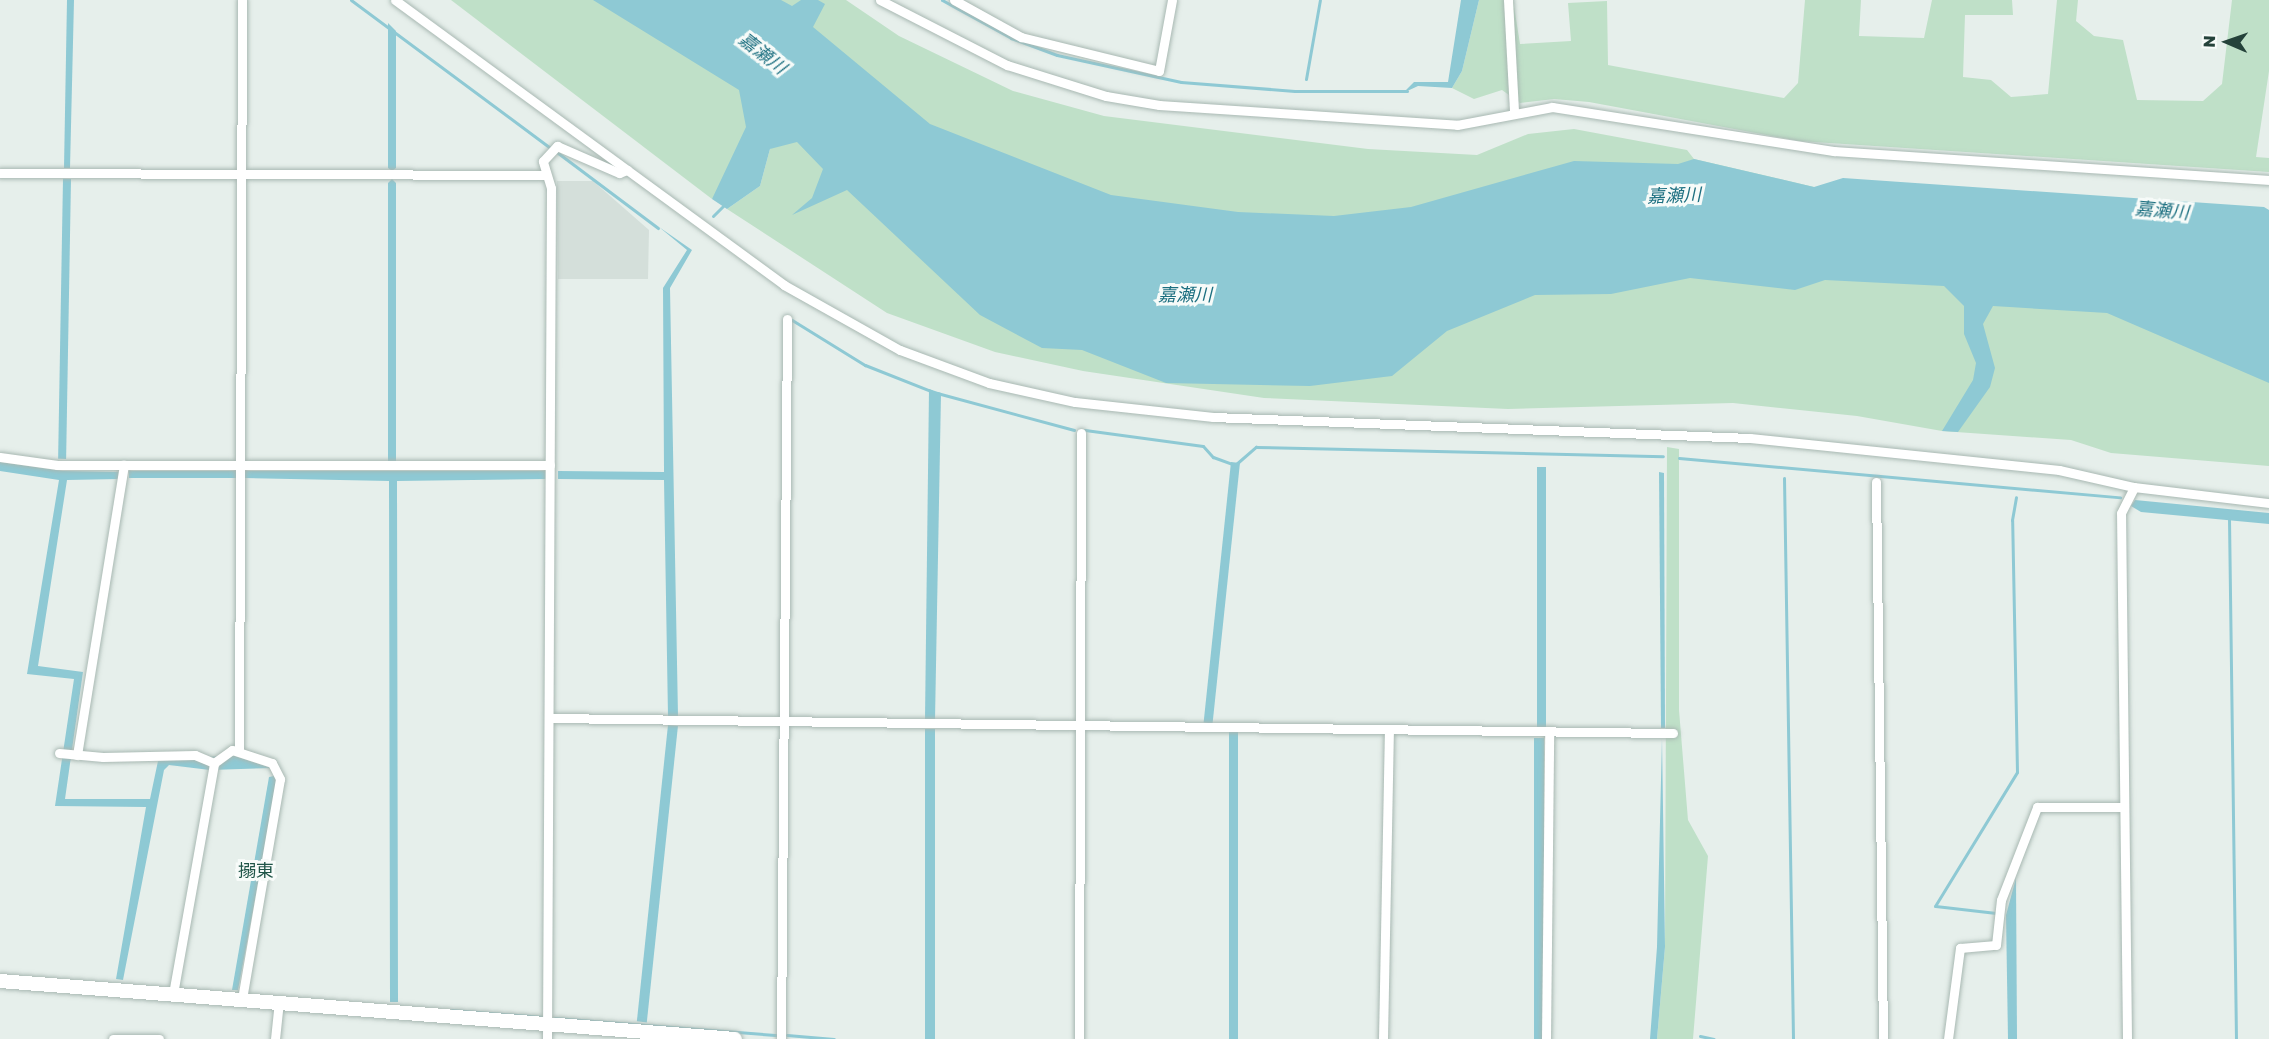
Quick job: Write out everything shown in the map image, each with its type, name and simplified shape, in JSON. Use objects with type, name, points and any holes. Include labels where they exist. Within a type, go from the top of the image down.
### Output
[{"type":"street","points":[[239,751],[242,0]]},
{"type":"street","points":[[395,0],[726,245],[859,330],[936,364],[1035,395],[1143,411],[1269,421],[1750,438],[2059,470],[2134,487],[2269,503]]},
{"type":"street","points":[[880,0],[1007,65],[1106,96],[1160,105],[1456,125],[1479,124],[1514,111],[1552,107],[1595,111],[1834,151],[2269,180]]},
{"type":"street","points":[[954,0],[1021,37],[1159,71],[1172,0]]},
{"type":"street","points":[[1508,0],[1515,61],[1514,111]]},
{"type":"street","points":[[547,1039],[552,718],[551,188],[544,175],[543,160],[557,146],[619,173],[627,170]]},
{"type":"street","points":[[0,173],[544,175]]},
{"type":"street","points":[[781,1039],[787,319]]},
{"type":"street","points":[[1079,1039],[1081,434]]},
{"type":"street","points":[[0,457],[57,465],[550,465]]},
{"type":"street","points":[[77,755],[123,465]]},
{"type":"street","points":[[1876,482],[1883,1039]]},
{"type":"street","points":[[2127,1039],[2121,513],[2134,487]]},
{"type":"street","points":[[552,718],[1389,731],[1673,733]]},
{"type":"street","points":[[1383,1039],[1389,731]]},
{"type":"street","points":[[1546,1039],[1549,732]]},
{"type":"street","points":[[173,994],[214,763],[227,751],[239,751],[272,763],[280,779],[243,999]]},
{"type":"street","points":[[59,753],[195,755],[214,763]]},
{"type":"street","points":[[1948,1039],[1960,948],[1996,945],[2001,900],[2037,807],[2123,807]]},
{"type":"street","points":[[0,981],[735,1039]]},
{"type":"street","points":[[275,1039],[279,1002]]},
{"type":"street","points":[[113,1039],[159,1039]]},
{"type":"shaded area","points":[[557,181],[593,181],[649,230],[648,279],[558,279]]},
{"type":"green space","points":[[451,0],[617,0],[756,91],[755,122],[727,185],[712,199]]},
{"type":"green space","points":[[746,0],[846,0],[899,36],[1013,91],[1104,116],[1368,149],[1477,155],[1528,134],[1574,129],[1687,150],[1694,159],[1814,187],[1161,294]]},
{"type":"green space","points":[[1479,0],[1513,0],[1520,44],[1571,41],[1568,3],[1607,1],[1608,65],[1784,98],[1798,83],[1805,0],[1861,0],[1859,36],[1924,38],[1932,0],[2012,0],[2013,15],[1965,15],[1963,77],[1991,80],[2011,97],[2048,94],[2057,0],[2078,0],[2076,21],[2094,36],[2123,40],[2137,100],[2203,101],[2222,84],[2232,0],[2269,0],[2269,71],[2256,157],[2269,158],[2269,172],[1799,141],[1589,102],[1554,99],[1520,103],[1502,90],[1474,99],[1452,88],[1462,71]]},
{"type":"green space","points":[[796,128],[849,179],[2269,310],[2269,466],[2111,453],[2071,440],[1942,431],[1857,416],[1733,403],[1508,409],[1264,398],[1083,371],[995,352],[887,313],[727,209],[760,186],[770,149]]},
{"type":"green space","points":[[1667,447],[1679,449],[1679,710],[1688,820],[1708,856],[1693,1039],[1657,1039],[1665,947]]},
{"type":"water","points":[[67,0],[74,0],[70,168],[64,168]]},
{"type":"water","name":"嘉瀬川","points":[[593,0],[781,0],[792,6],[801,0],[818,0],[825,4],[813,27],[930,124],[1111,195],[1238,212],[1334,216],[1411,207],[1574,161],[1678,164],[1694,159],[1814,187],[1843,178],[2264,207],[2269,210],[2269,383],[2107,313],[1993,306],[1983,324],[1995,368],[1990,387],[1958,432],[1942,431],[1973,380],[1976,363],[1964,334],[1964,306],[1944,286],[1825,280],[1795,290],[1690,278],[1611,294],[1535,295],[1447,331],[1392,376],[1310,386],[1166,383],[1082,350],[1042,348],[980,315],[847,190],[792,215],[812,198],[823,169],[797,142],[770,149],[760,186],[727,209],[712,199],[746,127],[739,90]]},
{"type":"water","points":[[1461,0],[1479,0],[1462,71],[1452,88],[1418,86],[1403,93],[1414,82],[1448,82]]},
{"type":"water","points":[[388,23],[396,31],[396,168],[392,171],[388,168]]},
{"type":"water","points":[[63,179],[71,179],[66,459],[58,459]]},
{"type":"water","points":[[392,179],[396,183],[396,462],[388,462],[388,183]]},
{"type":"water","points":[[659,227],[692,250],[670,288],[678,716],[668,716],[664,480],[558,479],[558,471],[664,472],[663,288],[687,250]]},
{"type":"water","points":[[929,389],[941,393],[935,720],[925,720]]},
{"type":"water","points":[[0,462],[63,471],[119,472],[119,479],[67,480],[38,666],[83,672],[65,799],[150,799],[158,761],[232,755],[271,768],[210,770],[169,765],[164,770],[123,980],[116,979],[146,807],[55,806],[74,679],[27,674],[59,480],[0,471]]},
{"type":"water","points":[[1231,462],[1240,463],[1213,724],[1204,723]]},
{"type":"water","points":[[1537,467],[1546,467],[1546,728],[1537,728]]},
{"type":"water","points":[[129,471],[237,471],[237,478],[129,478]]},
{"type":"water","points":[[245,471],[546,471],[546,479],[397,481],[398,1002],[390,1002],[389,481],[245,478]]},
{"type":"water","points":[[1659,472],[1664,473],[1665,728],[1661,728]]},
{"type":"water","points":[[2135,500],[2269,513],[2269,524],[2141,512],[2131,506]]},
{"type":"water","points":[[668,725],[678,726],[647,1022],[637,1021]]},
{"type":"water","points":[[925,729],[935,729],[935,1039],[925,1039]]},
{"type":"water","points":[[1229,732],[1238,732],[1238,1039],[1229,1039]]},
{"type":"water","points":[[1534,738],[1544,738],[1544,1039],[1534,1039]]},
{"type":"water","points":[[1662,738],[1665,947],[1657,1039],[1650,1039],[1657,947]]},
{"type":"water","points":[[274,776],[277,783],[238,990],[232,990],[269,777]]},
{"type":"water","points":[[2016,878],[2017,1039],[2008,1039],[2006,915]]},
{"type":"waterway","points":[[351,0],[549,147]]},
{"type":"waterway","points":[[942,0],[1011,38],[1057,55],[1181,82],[1295,91],[1407,91]]},
{"type":"waterway","points":[[1306,79],[1320,0]]},
{"type":"waterway","points":[[558,153],[658,228]]},
{"type":"waterway","points":[[713,216],[724,205]]},
{"type":"waterway","points":[[792,320],[865,365],[931,391]]},
{"type":"waterway","points":[[937,393],[1074,430]]},
{"type":"waterway","points":[[1085,430],[1203,446],[1213,457],[1235,465],[1256,447],[1663,456]]},
{"type":"waterway","points":[[1679,458],[2120,497]]},
{"type":"waterway","points":[[1784,478],[1793,1039]]},
{"type":"waterway","points":[[1996,913],[1935,906],[2017,772],[2012,520],[2016,497]]},
{"type":"waterway","points":[[2229,519],[2236,1039]]},
{"type":"waterway","points":[[452,1010],[544,1017]]},
{"type":"waterway","points":[[555,1018],[778,1035]]},
{"type":"waterway","points":[[787,1035],[834,1039]]},
{"type":"waterway","points":[[1700,1036],[1714,1039]]},
{"type":"district","name":"搦東","points":[[256,870]]}]
